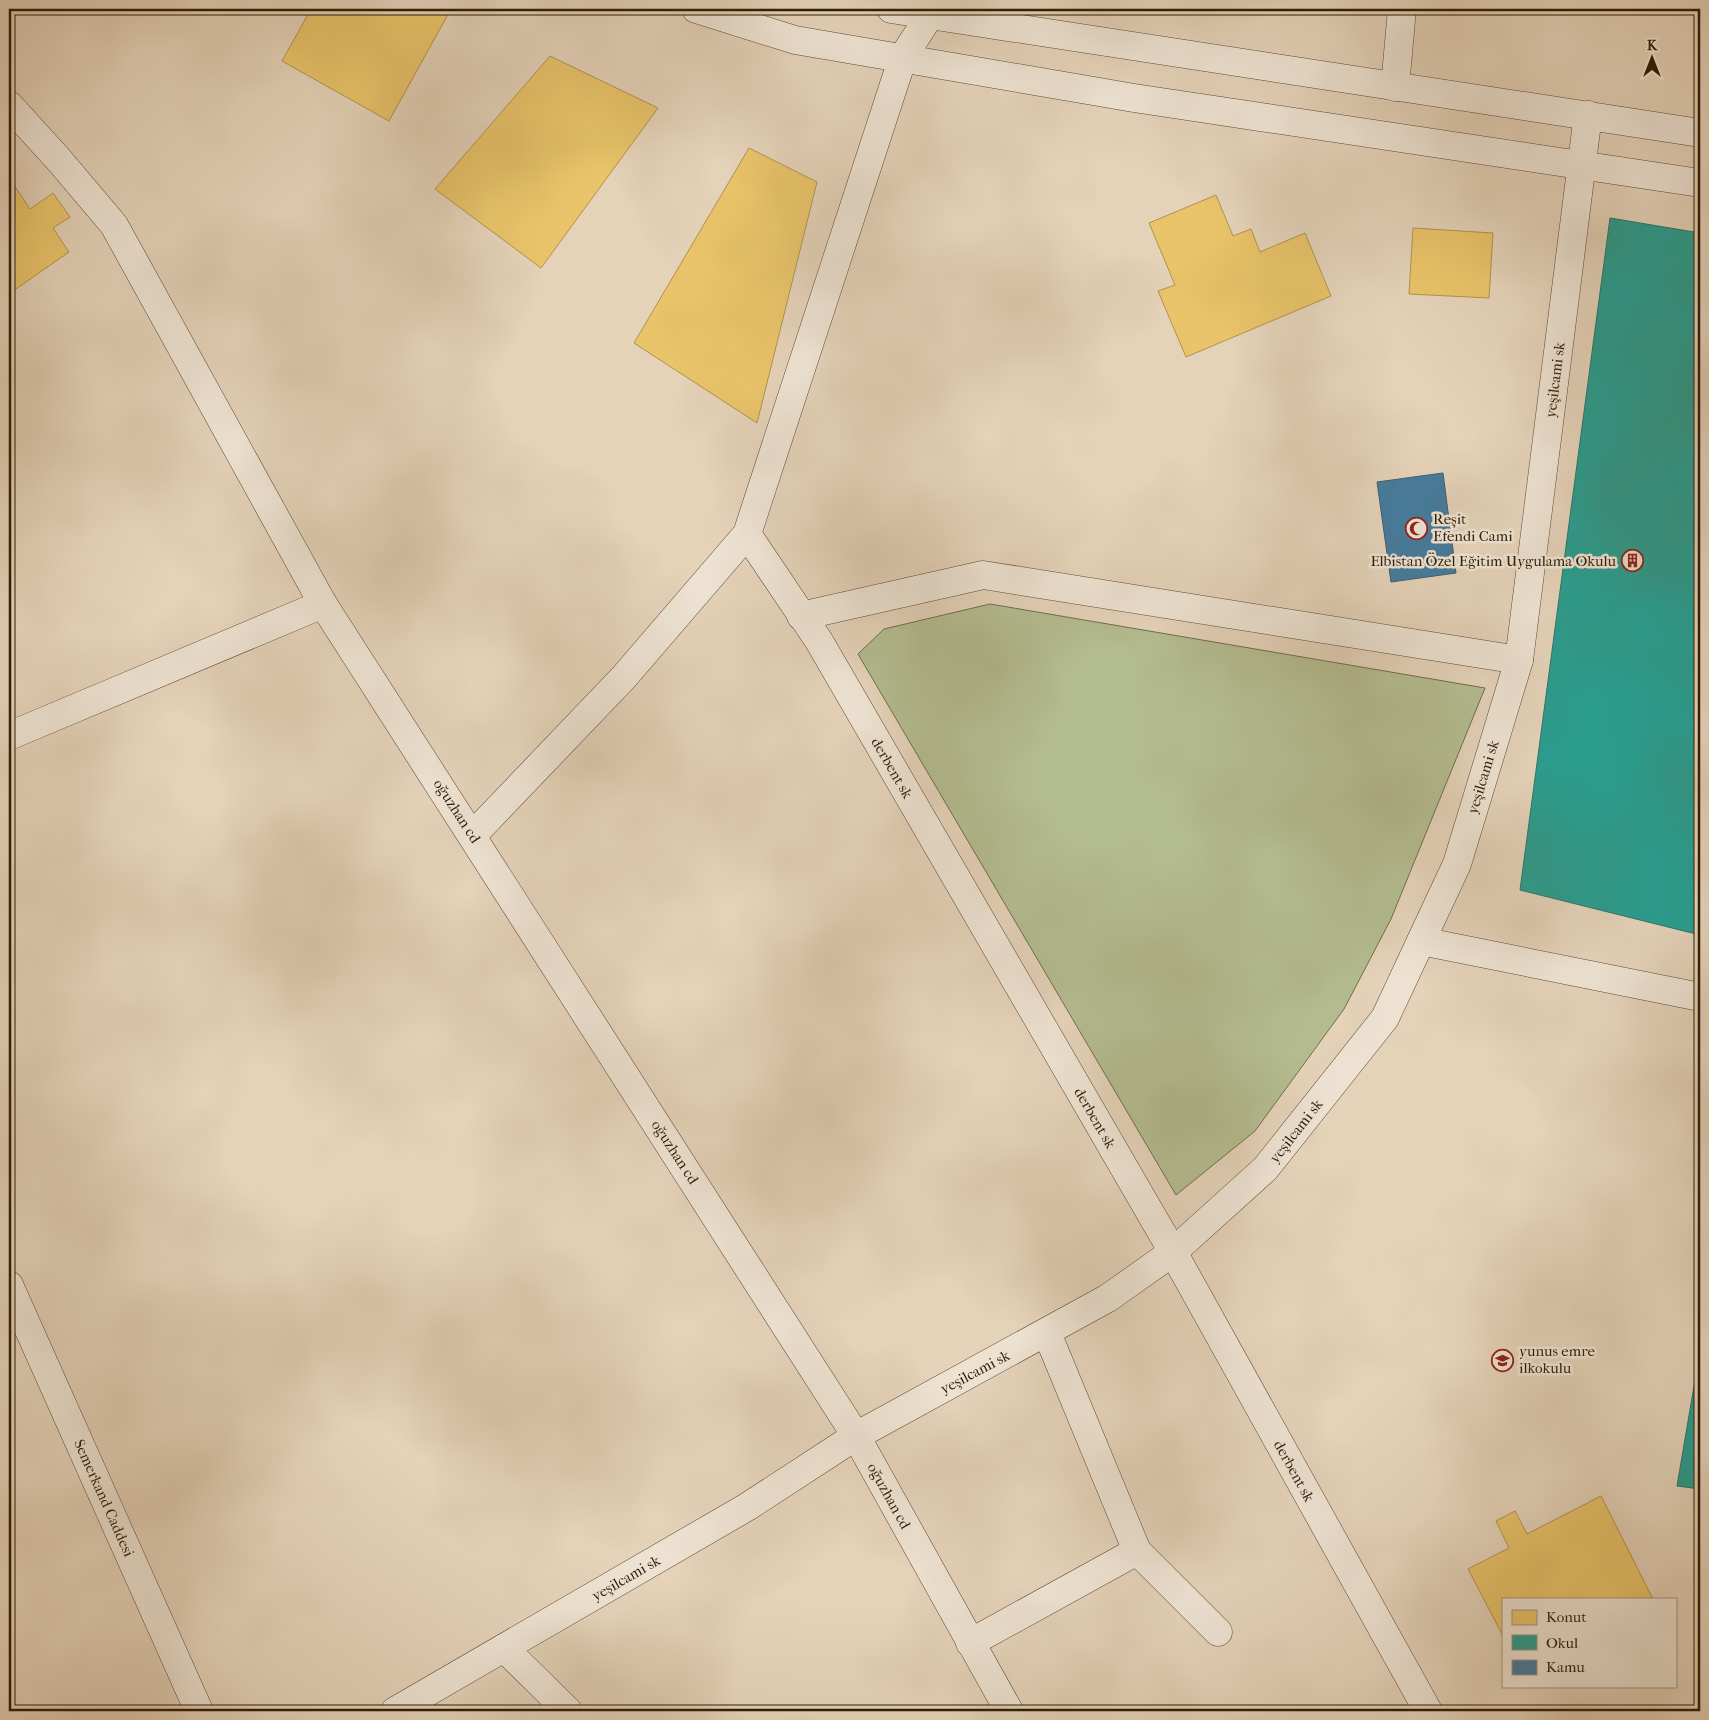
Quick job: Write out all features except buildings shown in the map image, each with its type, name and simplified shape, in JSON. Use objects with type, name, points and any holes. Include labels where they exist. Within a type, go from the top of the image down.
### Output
[{"type":"street","points":[[696,9],[795,40],[1134,98],[1700,183]]},
{"type":"street","points":[[891,9],[932,12],[1700,133]]},
{"type":"street","points":[[1395,86],[1402,9]]},
{"type":"street","points":[[472,836],[624,677],[747,534],[903,57],[932,12]]},
{"type":"street","name":"oğuzhan cd","points":[[9,105],[114,225],[323,604],[856,1436],[1009,1711]]},
{"type":"street","name":"yeşilcami sk","points":[[395,1711],[747,1507],[856,1436],[1108,1298],[1173,1252],[1265,1169],[1385,1018],[1457,864],[1519,660],[1588,115]]},
{"type":"street","name":"derbent sk","points":[[747,534],[819,641],[1173,1252],[1428,1711]]},
{"type":"street","points":[[801,616],[983,575],[1519,660]]},
{"type":"street","points":[[9,736],[323,604]]},
{"type":"street","points":[[1421,941],[1700,997]]},
{"type":"street","name":"Semerkand Caddesi","points":[[9,1285],[199,1711]]},
{"type":"street","points":[[1047,1333],[1137,1551],[1218,1632]]},
{"type":"street","points":[[970,1643],[1137,1551]]},
{"type":"street","points":[[504,1648],[568,1711]]},
{"type":"green space","points":[[990,604],[1485,688],[1391,919],[1344,1009],[1255,1131],[1176,1195],[858,654],[884,629]]},
{"type":"place","name":"Reşit Efendi Cami","points":[[1417,528]]},
{"type":"place","name":"Elbistan Özel Eğitim Uygulama Okulu","points":[[1632,561]]},
{"type":"place","name":"yunus emre ilkokulu","points":[[1503,1360]]}]
